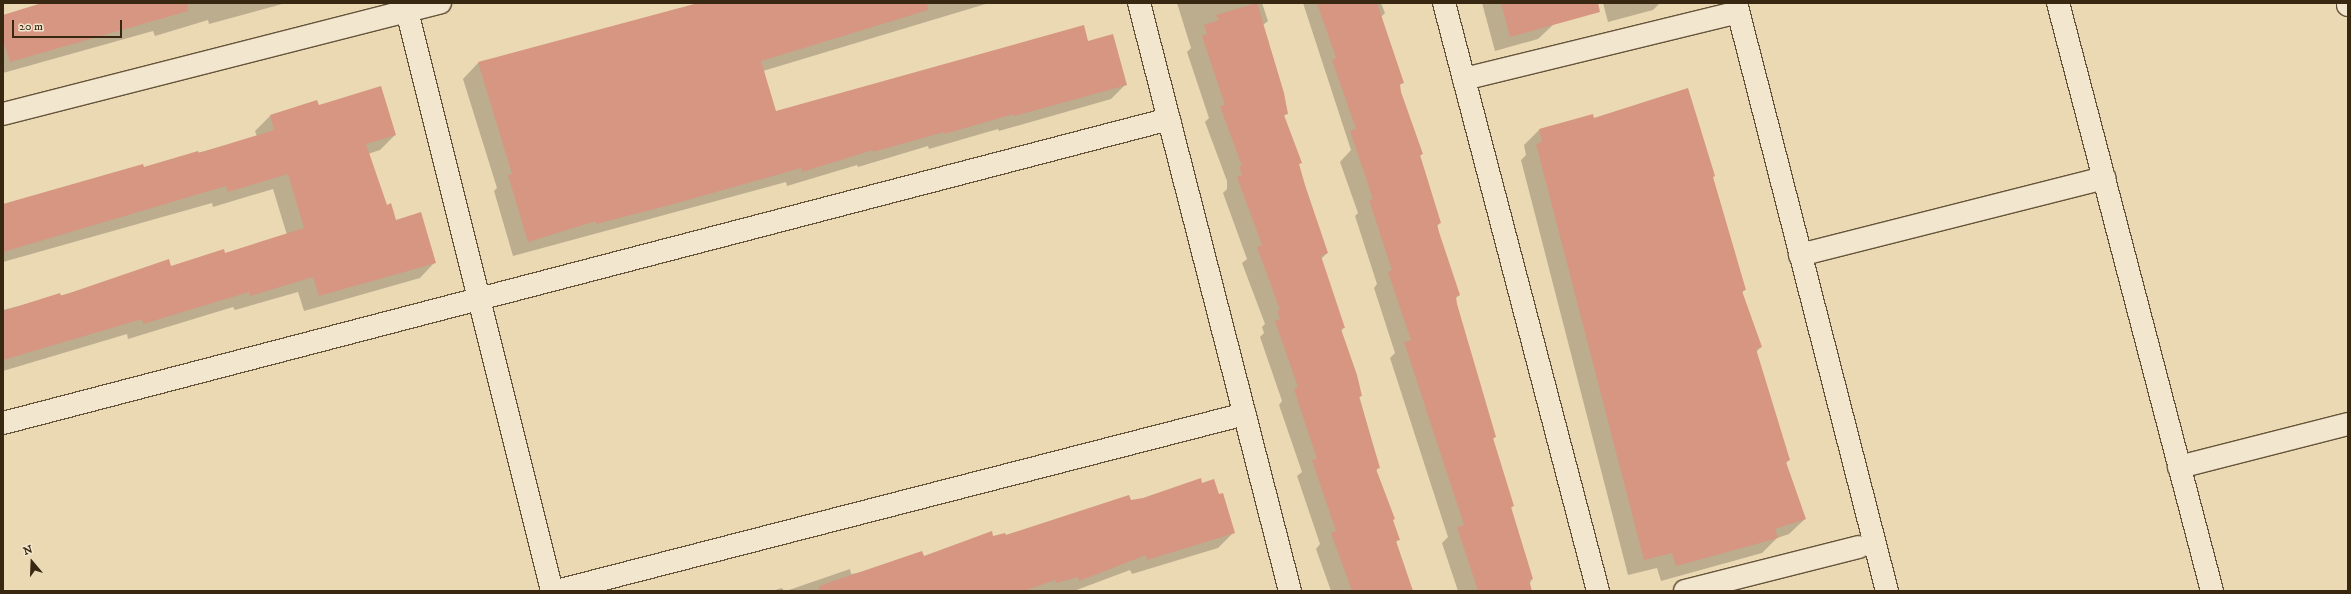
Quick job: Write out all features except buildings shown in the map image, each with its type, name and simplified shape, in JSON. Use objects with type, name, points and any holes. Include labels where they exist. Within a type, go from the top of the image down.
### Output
[{"type":"street","points":[[3,114],[440,3]]},
{"type":"street","points":[[1139,3],[1290,591]]},
{"type":"street","points":[[1444,3],[1598,591]]},
{"type":"street","points":[[2058,3],[2212,591]]},
{"type":"street","points":[[1464,79],[1737,7],[1887,591]]},
{"type":"street","points":[[407,11],[552,591]]},
{"type":"street","points":[[3,423],[1169,119]]},
{"type":"street","points":[[1800,255],[2104,178]]},
{"type":"street","points":[[557,591],[1245,414]]},
{"type":"street","points":[[2179,467],[2348,424]]},
{"type":"street","points":[[1685,591],[1859,547]]}]
